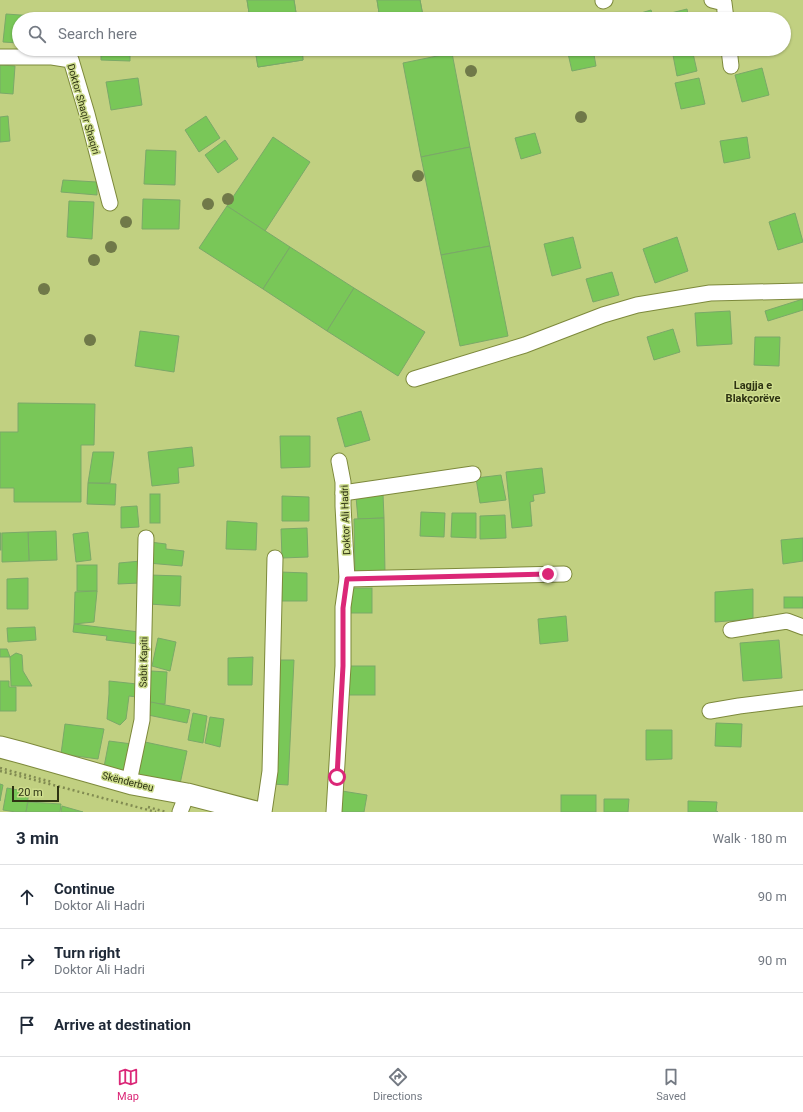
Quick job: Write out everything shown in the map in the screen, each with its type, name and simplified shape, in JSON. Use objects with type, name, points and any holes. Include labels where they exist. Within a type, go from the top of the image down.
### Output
[{"type":"main road","name":"Skënderbeu","points":[[0,747],[132,784],[183,803],[256,812]]},
{"type":"street","points":[[712,0],[724,3],[725,12]]},
{"type":"street","points":[[730,56],[731,66]]},
{"type":"street","name":"Doktor Shaqir Shaqiri","points":[[0,57],[52,57],[72,60],[110,203]]},
{"type":"street","points":[[414,379],[525,344],[603,315],[637,305],[710,293],[803,291]]},
{"type":"street","name":"Doktor Ali Hadri","points":[[334,812],[343,666],[343,608],[347,579],[343,493],[344,482],[339,460]]},
{"type":"street","points":[[343,493],[473,474]]},
{"type":"street","name":"Sabit Kapiti","points":[[132,784],[130,777],[142,720],[146,538]]},
{"type":"street","points":[[264,812],[270,771],[275,558]]},
{"type":"street","points":[[347,579],[564,574]]},
{"type":"street","points":[[731,630],[787,622],[803,627]]},
{"type":"street","points":[[710,711],[803,698]]},
{"type":"path","points":[[0,771],[156,812]]},
{"type":"building","points":[[247,0],[294,0],[296,12],[249,12]]},
{"type":"building","points":[[247,0],[294,0],[296,12],[249,12]]},
{"type":"building","points":[[377,0],[420,0],[422,12],[379,12]]},
{"type":"building","points":[[377,0],[420,0],[422,12],[379,12]]},
{"type":"building","points":[[687,9],[688,12],[675,12]]},
{"type":"building","points":[[6,14],[12,14],[12,43],[3,42]]},
{"type":"building","points":[[101,56],[130,56],[130,61],[101,60]]},
{"type":"building","points":[[256,56],[303,56],[303,60],[258,67]]},
{"type":"building","points":[[256,56],[303,56],[303,60],[258,67]]},
{"type":"building","points":[[437,56],[453,56],[470,147],[421,157],[403,63]]},
{"type":"building","points":[[569,56],[594,56],[596,66],[572,71]]},
{"type":"building","points":[[673,56],[694,56],[697,71],[677,76]]},
{"type":"building","points":[[0,65],[15,66],[13,94],[0,93]]},
{"type":"building","points":[[762,68],[769,95],[742,102],[735,75]]},
{"type":"building","points":[[138,78],[142,105],[111,110],[106,82]]},
{"type":"building","points":[[699,78],[705,104],[681,109],[675,83]]},
{"type":"building","points":[[8,116],[10,141],[0,142],[0,117]]},
{"type":"building","points":[[206,116],[220,138],[199,152],[185,130]]},
{"type":"building","points":[[535,133],[541,153],[521,159],[515,138]]},
{"type":"building","points":[[273,137],[310,162],[265,231],[227,206]]},
{"type":"building","points":[[747,137],[750,158],[724,163],[720,141]]},
{"type":"building","points":[[225,140],[238,159],[218,173],[205,155]]},
{"type":"building","points":[[470,147],[490,246],[441,255],[421,157]]},
{"type":"building","points":[[146,150],[176,151],[175,185],[144,184]]},
{"type":"building","points":[[63,180],[97,182],[97,195],[61,192]]},
{"type":"building","points":[[143,199],[180,200],[179,229],[142,229]]},
{"type":"building","points":[[69,201],[94,202],[92,239],[67,237]]},
{"type":"building","points":[[227,206],[290,247],[263,289],[199,248]]},
{"type":"building","points":[[795,213],[803,242],[778,250],[769,222]]},
{"type":"building","points":[[573,237],[581,268],[552,276],[544,244]]},
{"type":"building","points":[[677,237],[688,271],[655,283],[643,249]]},
{"type":"building","points":[[490,246],[508,336],[460,346],[441,255]]},
{"type":"building","points":[[290,247],[354,288],[327,331],[263,289]]},
{"type":"building","points":[[612,272],[619,295],[593,302],[586,279]]},
{"type":"building","points":[[354,288],[425,332],[398,376],[327,331]]},
{"type":"building","points":[[803,299],[803,310],[768,321],[765,311]]},
{"type":"building","points":[[730,311],[732,344],[697,346],[695,313]]},
{"type":"building","points":[[673,329],[680,352],[654,360],[647,337]]},
{"type":"building","points":[[140,331],[179,336],[174,372],[135,366]]},
{"type":"building","points":[[755,337],[780,337],[779,366],[754,365]]},
{"type":"building","points":[[18,403],[95,404],[94,445],[81,445],[81,502],[14,502],[14,488],[0,488],[0,432],[18,432]]},
{"type":"building","points":[[361,411],[370,440],[345,447],[337,418]]},
{"type":"building","points":[[280,436],[310,436],[310,467],[281,468]]},
{"type":"building","points":[[192,447],[194,466],[178,468],[179,483],[152,486],[148,452]]},
{"type":"building","points":[[93,452],[114,452],[110,483],[88,483]]},
{"type":"building","points":[[542,468],[545,493],[533,495],[534,501],[530,502],[532,526],[512,528],[506,472]]},
{"type":"building","points":[[501,475],[506,500],[480,503],[476,478]]},
{"type":"building","points":[[88,483],[116,484],[115,505],[87,504]]},
{"type":"building","points":[[150,494],[160,494],[160,523],[150,523]]},
{"type":"building","points":[[383,494],[384,518],[358,519],[356,497]]},
{"type":"building","points":[[282,496],[309,497],[309,521],[282,521]]},
{"type":"building","points":[[137,506],[139,527],[121,528],[121,507]]},
{"type":"building","points":[[421,512],[445,513],[444,537],[420,536]]},
{"type":"building","points":[[452,513],[476,513],[476,538],[451,537]]},
{"type":"building","points":[[505,515],[506,538],[480,539],[480,516]]},
{"type":"building","points":[[384,518],[385,573],[355,574],[354,519]]},
{"type":"building","points":[[227,521],[257,523],[256,550],[226,549]]},
{"type":"building","points":[[307,528],[308,557],[282,558],[281,529]]},
{"type":"building","points":[[56,531],[57,560],[29,561],[28,532]]},
{"type":"building","points":[[28,532],[29,561],[2,562],[2,533]]},
{"type":"building","points":[[88,532],[91,560],[76,562],[73,534]]},
{"type":"building","points":[[1,533],[1,550],[0,550]]},
{"type":"building","points":[[803,538],[803,561],[783,564],[781,540]]},
{"type":"building","points":[[150,542],[166,544],[166,549],[184,551],[182,566],[148,563]]},
{"type":"building","points":[[141,561],[140,583],[118,584],[119,563]]},
{"type":"building","points":[[77,565],[97,565],[97,591],[77,591]]},
{"type":"building","points":[[280,572],[307,573],[307,601],[280,601]]},
{"type":"building","points":[[150,575],[181,576],[180,606],[149,604]]},
{"type":"building","points":[[28,578],[28,609],[7,609],[7,579]]},
{"type":"building","points":[[348,588],[372,588],[372,613],[348,613]]},
{"type":"building","points":[[753,589],[753,619],[715,622],[715,592]]},
{"type":"building","points":[[97,591],[94,622],[74,624],[75,592]]},
{"type":"building","points":[[784,597],[803,597],[803,608],[784,608]]},
{"type":"building","points":[[566,616],[568,641],[540,644],[538,619]]},
{"type":"building","points":[[74,624],[139,632],[138,644],[106,640],[107,636],[73,632]]},
{"type":"building","points":[[35,627],[36,640],[8,642],[7,628]]},
{"type":"building","points":[[158,638],[176,642],[170,671],[152,666]]},
{"type":"building","points":[[779,640],[782,678],[743,681],[740,643]]},
{"type":"building","points":[[0,649],[7,649],[10,657],[0,657]]},
{"type":"building","points":[[16,653],[22,655],[23,671],[32,686],[11,686],[10,657]]},
{"type":"building","points":[[253,657],[252,685],[228,685],[228,658]]},
{"type":"building","points":[[278,660],[294,660],[288,785],[272,784]]},
{"type":"building","points":[[347,666],[375,666],[375,695],[347,695]]},
{"type":"building","points":[[151,671],[167,672],[165,704],[149,703]]},
{"type":"building","points":[[0,681],[9,681],[9,687],[16,687],[16,711],[0,711]]},
{"type":"building","points":[[109,681],[137,684],[137,697],[129,696],[126,719],[120,725],[107,719]]},
{"type":"building","points":[[151,702],[190,710],[187,723],[148,715]]},
{"type":"building","points":[[193,713],[207,716],[203,743],[188,740]]},
{"type":"building","points":[[210,717],[224,719],[220,747],[205,743]]},
{"type":"building","points":[[716,723],[742,724],[741,747],[715,746]]},
{"type":"building","points":[[65,724],[104,729],[98,759],[61,754]]},
{"type":"building","points":[[646,730],[672,730],[672,759],[646,760]]},
{"type":"building","points":[[109,741],[132,744],[126,771],[104,767]]},
{"type":"building","points":[[145,742],[187,751],[180,784],[138,776]]},
{"type":"building","points":[[0,784],[3,785],[0,801]]},
{"type":"building","points":[[7,788],[29,792],[26,812],[3,810]]},
{"type":"building","points":[[342,791],[367,795],[364,812],[339,812]]},
{"type":"building","points":[[561,795],[596,795],[596,812],[561,812]]},
{"type":"building","points":[[604,799],[629,799],[628,812],[604,812]]},
{"type":"building","points":[[688,801],[717,802],[716,811],[718,812],[688,812]]},
{"type":"building","points":[[28,802],[61,804],[60,812],[26,812]]},
{"type":"building","points":[[62,806],[83,812],[61,812]]},
{"type":"district","name":"Lagjja e Blakçorëve","points":[[753,391]]},
{"type":"route","points":[[337,777],[343,666],[343,608],[347,579],[548,574]]}]
